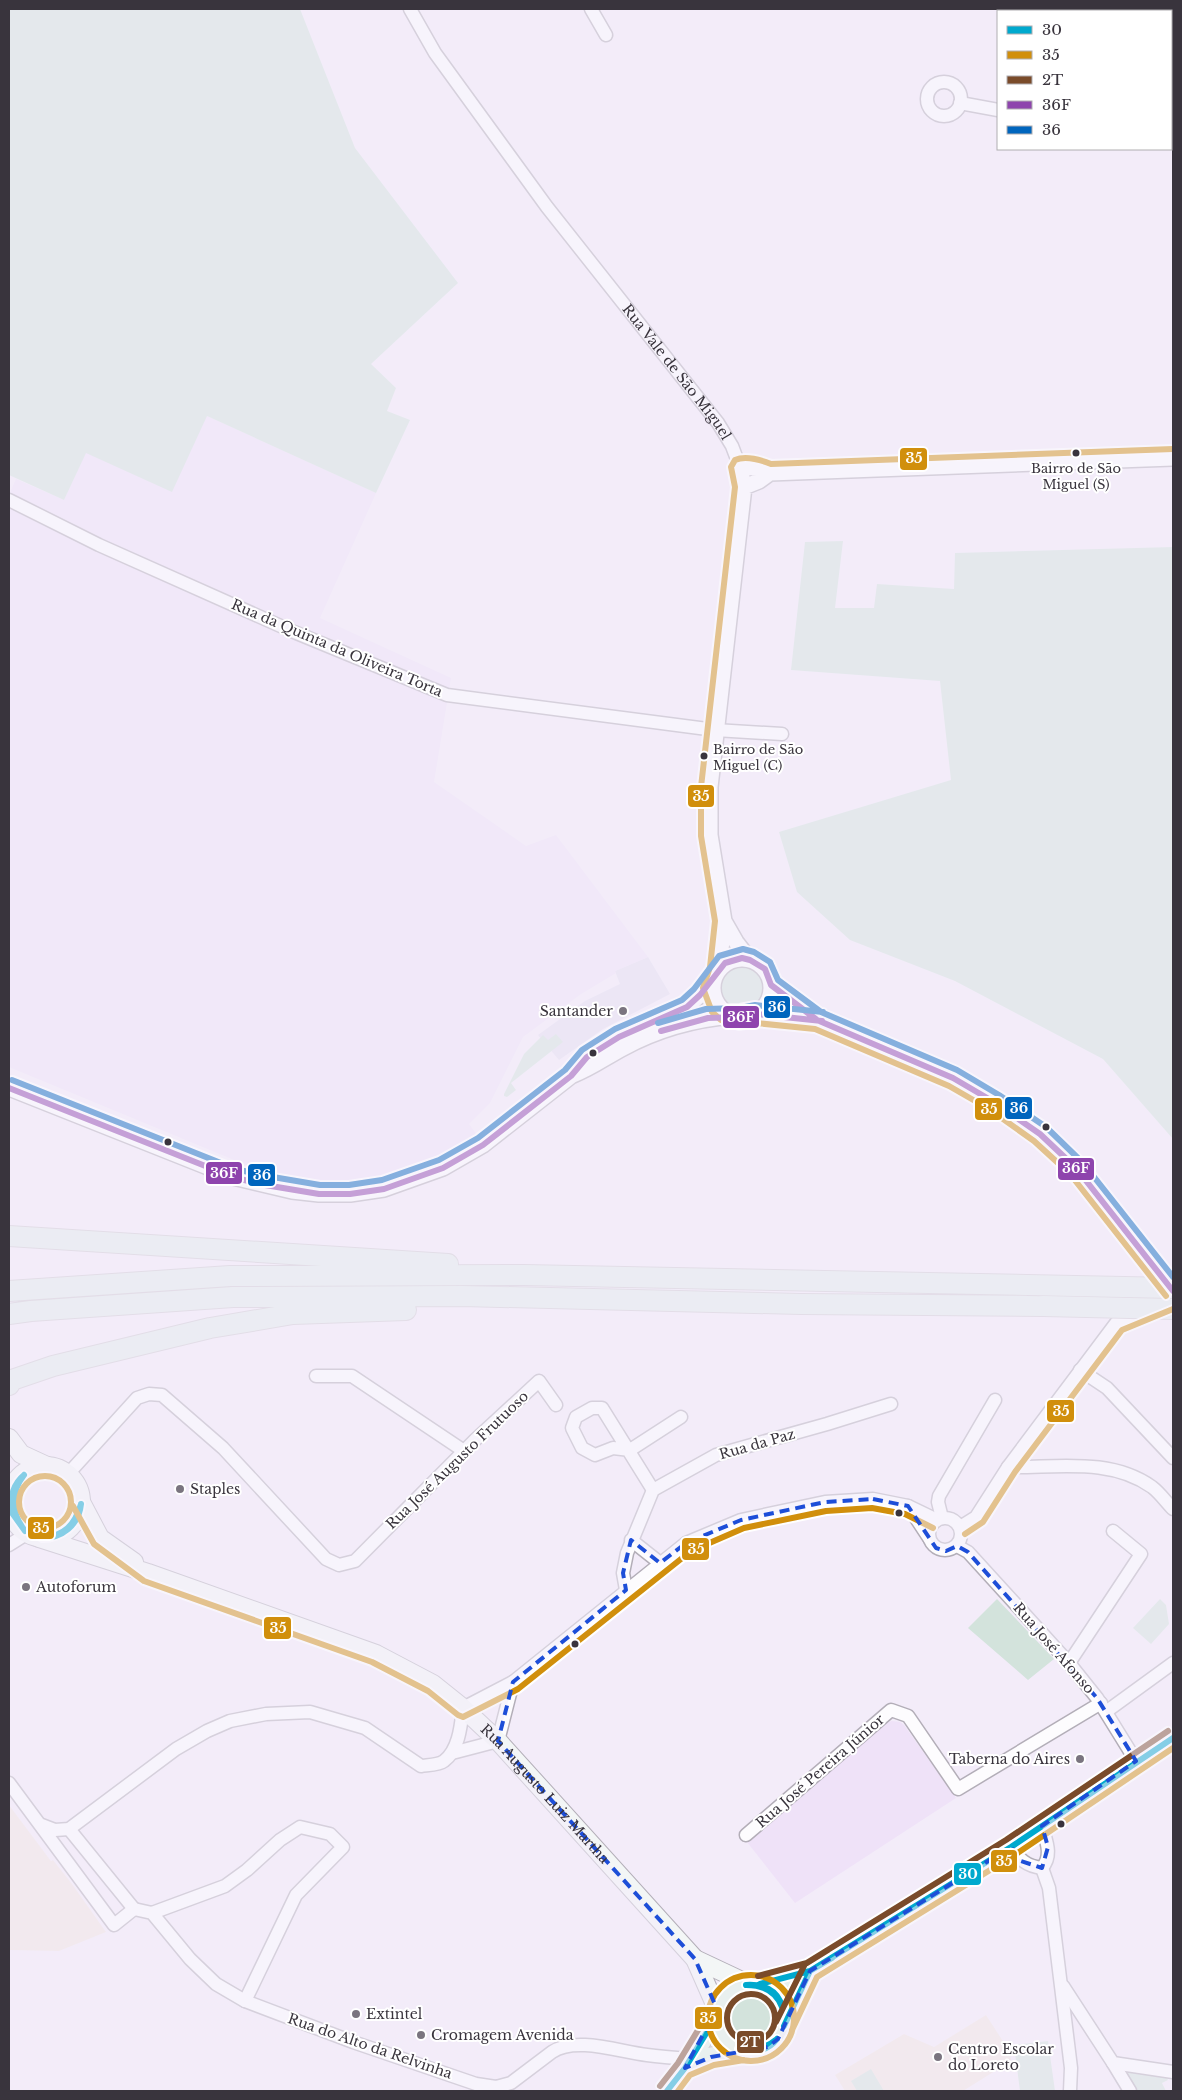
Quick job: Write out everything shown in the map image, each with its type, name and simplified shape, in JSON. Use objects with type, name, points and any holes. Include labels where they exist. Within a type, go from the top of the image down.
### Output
[{"type":"highway","points":[[9,1236],[445,1263],[524,1275]]},
{"type":"highway","points":[[9,1291],[230,1276],[524,1275],[1173,1289]]},
{"type":"highway","points":[[9,1314],[233,1297],[524,1298],[1173,1309]]},
{"type":"highway","points":[[9,1384],[12,1380],[53,1366],[210,1328],[293,1314],[431,1308],[524,1298]]},
{"type":"main road","points":[[9,1438],[21,1454],[47,1466],[58,1468],[68,1474],[80,1492],[79,1514],[73,1525],[58,1535],[34,1536],[16,1523],[9,1506],[12,1490],[17,1480],[26,1472],[36,1467],[47,1466]]},
{"type":"main road","name":"Rua Augusto Luiz Martha","points":[[81,1502],[100,1538],[148,1573]]},
{"type":"main road","name":"Rua Augusto Luiz Martha","points":[[34,1536],[148,1573],[376,1654],[433,1684],[463,1708],[498,1741],[695,1958],[717,2013]]},
{"type":"main road","points":[[667,2091],[688,2063],[717,2013],[723,1997],[734,1988],[810,1971],[1011,1846],[1173,1738]]},
{"type":"main road","name":"Rua Augusto Luiz Martha","points":[[695,1958],[753,1984]]},
{"type":"main road","points":[[688,2063],[742,2051],[755,2052],[768,2048],[778,2038],[810,1971]]},
{"type":"main road","points":[[753,1984],[772,1990],[780,2000],[785,2013],[784,2026]]},
{"type":"main road","points":[[717,2013],[718,2028],[723,2038],[732,2046],[742,2051]]},
{"type":"street","name":"Rua Vale de São Miguel","points":[[410,9],[436,53],[547,207],[718,423],[732,446],[740,467],[744,487],[710,787],[710,835],[724,921],[716,974]]},
{"type":"street","points":[[591,9],[606,35]]},
{"type":"street","points":[[960,103],[997,110]]},
{"type":"street","points":[[740,467],[757,468],[770,472],[1173,458]]},
{"type":"street","points":[[744,487],[759,481],[770,472]]},
{"type":"street","name":"Rua da Quinta da Oliveira Torta","points":[[9,500],[99,545],[285,628],[447,695],[715,730],[782,734]]},
{"type":"street","name":"Rua Vale de São Miguel","points":[[724,921],[736,942],[750,960]]},
{"type":"street","points":[[9,1088],[233,1177],[292,1191],[319,1194],[350,1194],[384,1189],[443,1168],[483,1145],[572,1076],[587,1057],[619,1037],[686,1007],[700,995],[716,974],[733,960],[750,960],[765,969],[771,985],[818,1020],[953,1078],[994,1102],[1040,1134],[1076,1168],[1173,1289]]},
{"type":"street","points":[[716,974],[712,989],[718,1006],[733,1016]]},
{"type":"street","points":[[572,1076],[593,1067],[624,1047],[668,1028],[708,1018],[749,1017],[756,1014],[768,1002],[771,985]]},
{"type":"street","points":[[756,1014],[818,1020]]},
{"type":"street","points":[[960,1527],[976,1516],[1008,1467],[1116,1323],[1173,1300]]},
{"type":"street","points":[[1080,1370],[1107,1388],[1173,1458]]},
{"type":"street","points":[[316,1376],[352,1376],[464,1452]]},
{"type":"street","name":"Rua José Augusto Frutuoso","points":[[68,1474],[137,1398],[149,1394],[162,1395],[223,1448],[326,1559],[339,1565],[355,1561],[464,1452],[539,1381],[556,1406]]},
{"type":"street","points":[[929,1538],[929,1531],[940,1519],[939,1496],[995,1400]]},
{"type":"street","name":"Rua da Paz","points":[[653,1490],[716,1455],[891,1404]]},
{"type":"street","points":[[626,1590],[623,1573],[631,1540],[653,1490],[630,1450],[602,1408],[592,1408],[576,1417],[572,1428],[582,1448],[595,1454],[613,1448],[630,1450],[681,1418]]},
{"type":"street","points":[[1008,1467],[1102,1466],[1133,1475],[1153,1488],[1173,1509]]},
{"type":"street","points":[[42,1825],[55,1830],[69,1829],[176,1749],[207,1731],[230,1721],[266,1714],[310,1712],[365,1728],[421,1766],[443,1763],[452,1753],[460,1732],[463,1708],[513,1682],[686,1543],[741,1520],[825,1502],[873,1499],[908,1506],[940,1519],[953,1520],[960,1527],[960,1540],[957,1546],[952,1549],[941,1550],[931,1543],[908,1506]]},
{"type":"street","points":[[1070,1664],[1140,1554],[1114,1531]]},
{"type":"street","points":[[9,1545],[34,1536]]},
{"type":"street","points":[[631,1540],[660,1563]]},
{"type":"street","name":"Rua José Afonso","points":[[957,1546],[968,1552],[1070,1664],[1104,1707],[1136,1762]]},
{"type":"street","points":[[1104,1707],[1173,1663]]},
{"type":"street","points":[[452,1753],[498,1741],[513,1682]]},
{"type":"street","name":"Rua José Pereira Júnior","points":[[746,1835],[891,1710],[908,1716],[958,1789],[1104,1707]]},
{"type":"street","points":[[9,1783],[42,1825],[60,1854],[114,1925],[134,1909]]},
{"type":"street","points":[[1042,1826],[1048,1847],[1048,1857],[1042,1868],[1049,1888],[1061,1983],[1070,2068],[1070,2091]]},
{"type":"street","points":[[69,1829],[134,1909],[152,1913],[225,1886],[247,1870],[280,1840],[300,1827],[330,1834],[343,1846],[296,1896],[245,2001]]},
{"type":"street","points":[[1011,1846],[1021,1861],[1033,1867],[1042,1868]]},
{"type":"street","name":"Rua do Alto da Relvinha","points":[[152,1913],[190,1959],[216,1984],[245,2001],[353,2042],[476,2084],[496,2087],[511,2083],[559,2047],[569,2045],[584,2045],[688,2063]]},
{"type":"street","points":[[1061,1983],[1130,2091]]},
{"type":"street","points":[[1113,2063],[1173,2072]]},
{"type":"street","points":[[1070,2068],[1079,2091]]},
{"type":"highlighted area","points":[[873,1499],[908,1506],[936,1548],[946,1551],[957,1546],[968,1552],[1097,1698],[1136,1761],[1042,1826],[1048,1847],[1042,1868],[1021,1861],[1011,1847],[810,1971],[778,2039],[768,2047],[711,2057],[685,2068],[717,2009],[695,1959],[498,1741],[513,1682],[626,1590],[623,1573],[631,1540],[660,1563],[686,1543],[741,1520],[825,1502]]},
{"type":"shaded area","points":[[9,9],[300,9],[355,148],[458,283],[371,364],[396,388],[387,411],[410,420],[376,493],[207,416],[172,492],[86,453],[64,500],[9,475]]},
{"type":"shaded area","points":[[207,416],[376,493],[320,618],[451,678],[434,782],[526,846],[556,835],[648,957],[615,971],[616,973],[581,994],[523,1037],[490,1103],[469,1124],[478,1136],[424,1165],[380,1182],[292,1184],[9,1067],[9,495],[16,479],[64,500],[86,452]]},
{"type":"shaded area","points":[[843,541],[835,608],[874,608],[877,584],[954,589],[955,553],[1173,547],[1173,1139],[1103,1059],[955,981],[850,940],[797,892],[779,832],[951,780],[940,681],[791,670],[805,542]]},
{"type":"shaded area","points":[[648,957],[670,994],[603,1029],[559,1060],[538,1035],[585,1001],[620,984],[615,971]]},
{"type":"shaded area","points":[[745,965],[757,971],[762,978],[762,996],[757,1003],[750,1008],[737,1009],[729,1006],[722,999],[719,983],[722,975],[729,968]]},
{"type":"shaded area","points":[[556,1034],[563,1042],[511,1083],[516,1090],[507,1097],[504,1096],[524,1054],[543,1035],[548,1040]]},
{"type":"shaded area","points":[[997,1599],[1054,1659],[1028,1680],[968,1628]]},
{"type":"shaded area","points":[[1160,1599],[1166,1605],[1169,1624],[1151,1644],[1133,1628]]},
{"type":"shaded area","points":[[892,1721],[900,1722],[904,1725],[956,1798],[795,1903],[747,1842],[887,1723]]},
{"type":"shaded area","points":[[9,1805],[51,1861],[53,1860],[72,1884],[106,1932],[59,1951],[9,1950]]},
{"type":"shaded area","points":[[745,1990],[755,1990],[765,1994],[773,2002],[777,2017],[773,2032],[765,2040],[755,2044],[745,2044],[735,2040],[727,2032],[723,2022],[723,2012],[727,2002],[735,1994]]},
{"type":"shaded area","name":"Centro Escolar do Loreto","points":[[986,2015],[1010,2052],[1011,2061],[963,2091],[845,2091],[835,2075],[904,2034],[934,2047]]},
{"type":"shaded area","points":[[1048,2041],[1055,2091],[1020,2091],[1014,2045]]},
{"type":"shaded area","points":[[871,2069],[884,2091],[857,2091],[851,2081]]},
{"type":"shaded area","points":[[1121,2069],[1165,2074],[1168,2080],[1162,2083],[1166,2091],[1134,2091]]},
{"type":"transit line","name":"35","points":[[1166,1296],[1070,1174],[1034,1141],[989,1109],[949,1086],[815,1029],[756,1023],[739,1026],[721,1020],[712,1012],[703,988],[710,967],[715,921],[701,836],[701,787],[735,487],[731,467],[735,460],[749,458],[771,464],[1173,449]]},
{"type":"transit line","name":"36","points":[[12,1080],[236,1169],[320,1185],[349,1185],[382,1180],[439,1160],[478,1138],[565,1070],[582,1050],[615,1029],[682,1000],[694,989],[719,956],[743,949],[754,952],[770,962],[778,980],[821,1012],[957,1070],[999,1095],[1046,1127],[1083,1163],[1173,1277]]},
{"type":"transit line","name":"36F","points":[[9,1088],[233,1177],[259,1184],[319,1194],[350,1194],[384,1189],[443,1168],[483,1145],[571,1076],[587,1057],[619,1037],[687,1007],[700,995],[725,963],[742,958],[750,960],[765,969],[771,985],[817,1020],[953,1078],[994,1102],[1040,1134],[1076,1168],[1173,1291]]},
{"type":"transit line","name":"36","points":[[658,1023],[706,1009],[740,1008],[755,1005],[823,1012]]},
{"type":"transit line","name":"36F","points":[[661,1031],[708,1018],[741,1017],[756,1014],[822,1021]]},
{"type":"transit line","name":"35","points":[[965,1534],[983,1522],[1015,1472],[1122,1330],[1173,1309]]},
{"type":"transit line","name":"30","points":[[24,1475],[16,1489],[14,1503],[17,1517],[25,1531]]},
{"type":"transit line","name":"30","points":[[24,1475],[17,1482],[13,1491],[10,1510],[25,1531]]},
{"type":"transit line","name":"35","points":[[40,1476],[50,1476],[64,1483],[71,1497],[71,1502],[71,1507],[64,1521],[50,1528],[40,1528],[30,1524],[23,1517],[19,1507],[19,1497],[23,1487],[30,1480],[40,1476]]},
{"type":"transit line","name":"30","points":[[42,1538],[56,1536],[68,1529],[77,1518],[81,1504]]},
{"type":"transit line","name":"30","points":[[42,1538],[57,1535],[68,1528],[79,1511],[81,1504]]},
{"type":"transit line","name":"35","points":[[73,1506],[94,1544],[144,1581],[372,1662],[428,1691],[463,1717],[518,1689],[691,1551],[744,1528],[826,1511],[872,1508],[905,1514],[933,1528]]},
{"type":"transit line","name":"2T","points":[[776,2022],[805,1964],[1006,1840],[1168,1731]]},
{"type":"transit line","name":"30","points":[[784,2026],[810,1971],[1011,1847],[1173,1738]]},
{"type":"transit line","name":"35","points":[[792,2030],[817,1977],[1016,1854],[1173,1748]]},
{"type":"transit line","name":"2T","points":[[758,1976],[807,1963],[828,1950]]},
{"type":"transit line","name":"30","points":[[760,1984],[810,1971],[832,1958]]},
{"type":"transit line","name":"35","points":[[751,1975],[767,1978],[775,1982],[787,1994],[791,2002],[794,2018],[791,2034],[787,2042],[775,2054],[767,2058],[751,2061],[735,2058],[727,2054],[715,2042],[711,2034],[708,2018],[711,2002],[715,1994],[727,1982],[735,1978],[751,1975]]},
{"type":"transit line","name":"30","points":[[746,1985],[758,1986],[768,1990],[776,1997],[782,2007]]},
{"type":"transit line","name":"30","points":[[746,1985],[758,1985],[769,1989],[777,1996],[782,2007]]},
{"type":"transit line","name":"2T","points":[[746,1994],[756,1994],[765,1998],[771,2004],[774,2009],[775,2018],[774,2027],[765,2038],[756,2042],[746,2042],[737,2038],[731,2032],[727,2023],[727,2013],[731,2004],[737,1998],[746,1994]]},
{"type":"transit line","name":"2T","points":[[660,2086],[678,2063],[709,2012]]},
{"type":"transit line","name":"30","points":[[667,2091],[685,2068],[716,2017]]},
{"type":"transit line","name":"30","points":[[739,2049],[750,2050],[760,2048],[777,2039]]},
{"type":"transit line","name":"30","points":[[739,2049],[749,2052],[765,2049],[777,2039]]},
{"type":"transit line","name":"35","points":[[678,2091],[690,2075],[714,2065],[744,2060]]},
{"type":"place","name":"Bairro de São Miguel (S)","points":[[1076,453]]},
{"type":"place","name":"Bairro de São Miguel (C)","points":[[704,756]]},
{"type":"place","name":"Santander","points":[[623,1011]]},
{"type":"place","name":"Staples","points":[[180,1489]]},
{"type":"place","name":"Autoforum","points":[[26,1587]]},
{"type":"place","name":"Taberna do Aires","points":[[1080,1759]]},
{"type":"place","name":"Extintel","points":[[356,2014]]},
{"type":"place","name":"Cromagem Avenida","points":[[421,2035]]},
{"type":"place","name":"Centro Escolar do Loreto","points":[[938,2057]]}]
